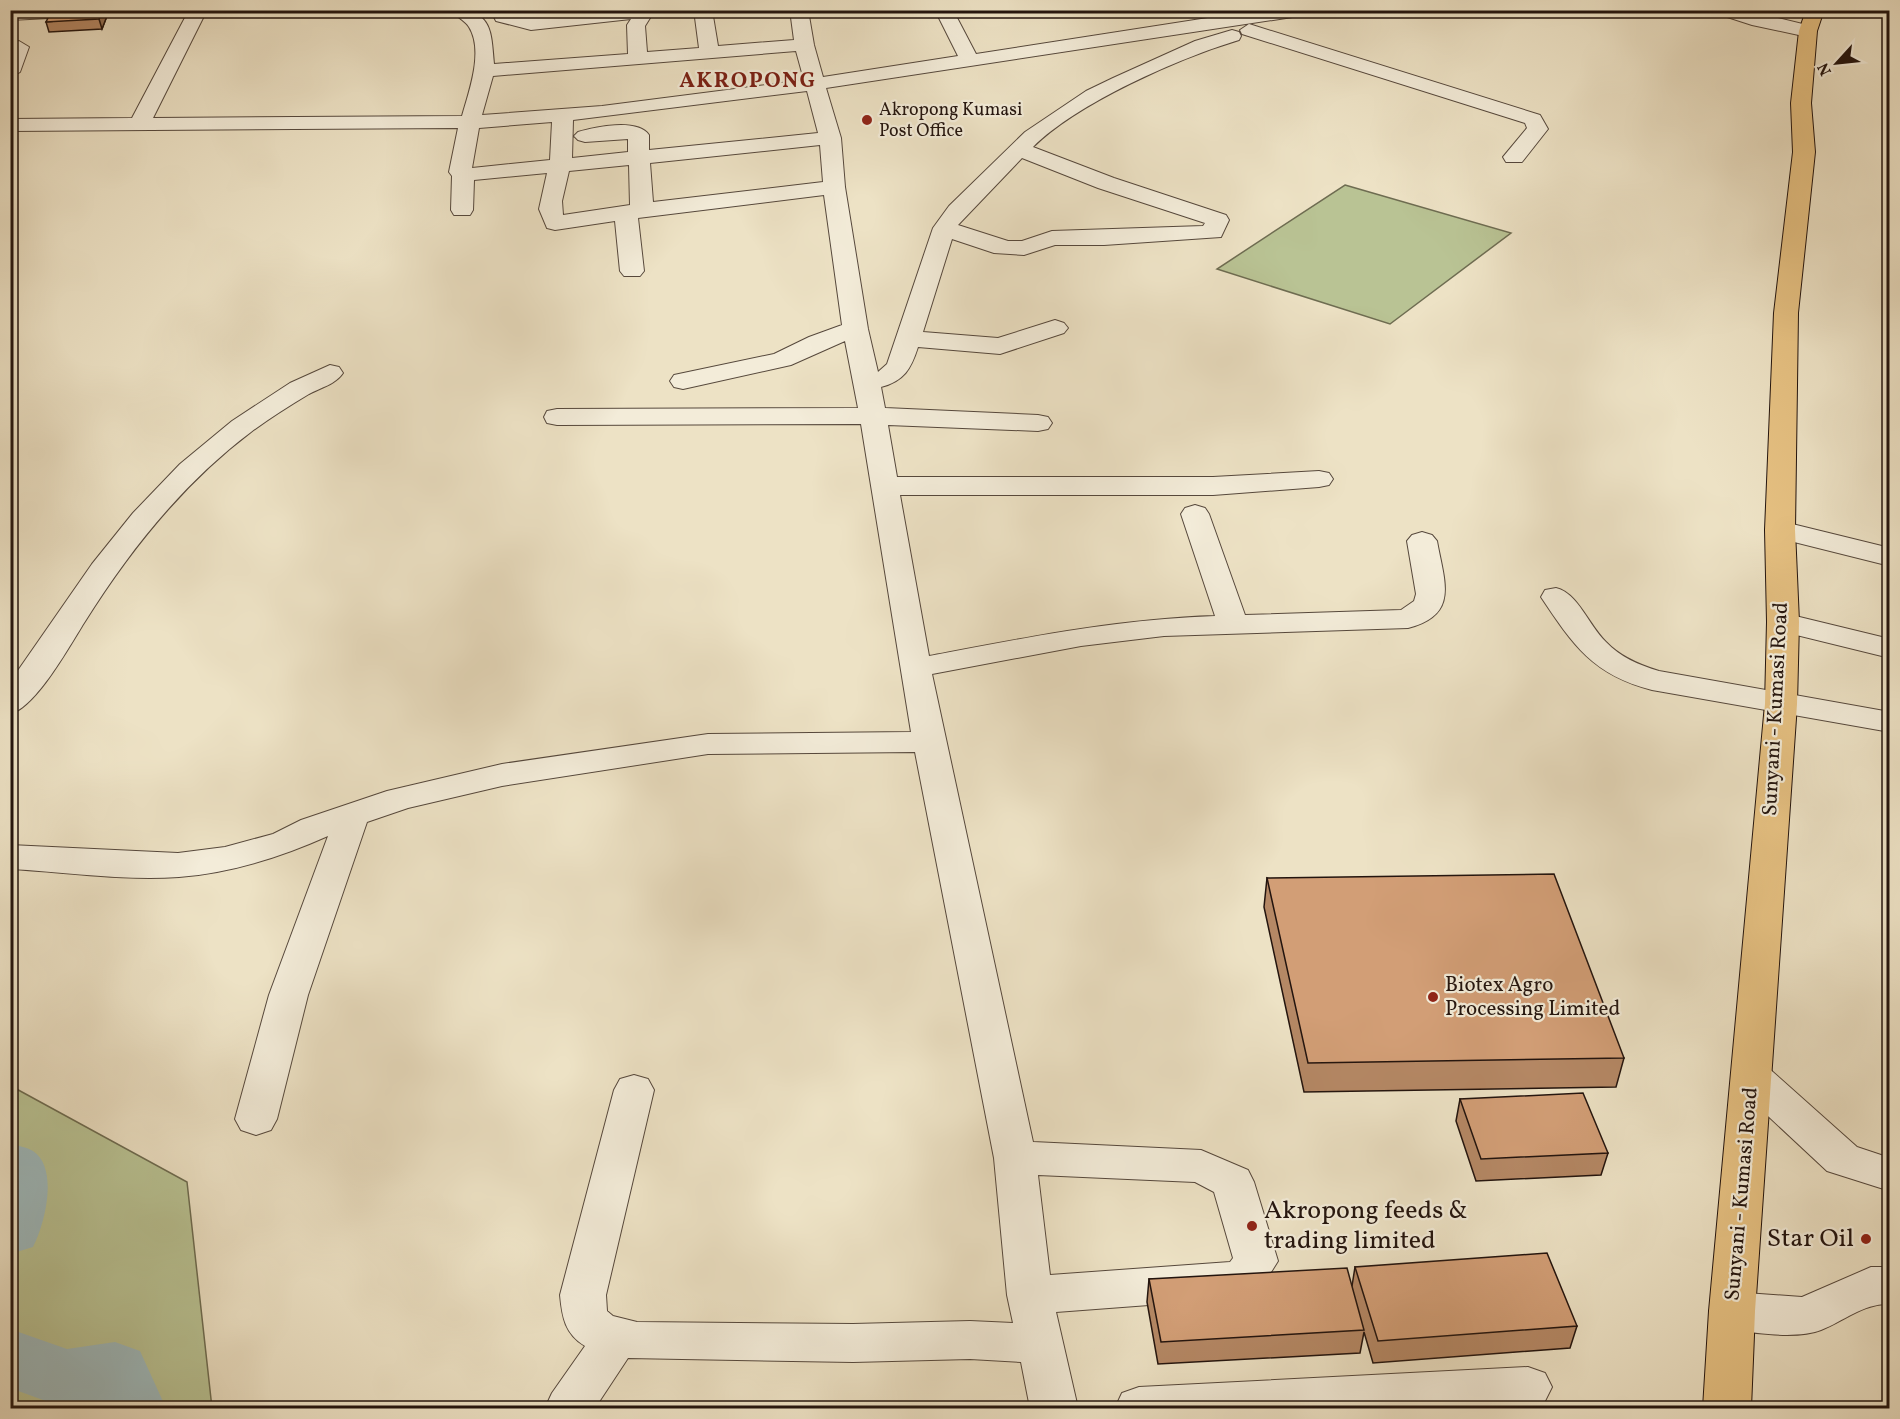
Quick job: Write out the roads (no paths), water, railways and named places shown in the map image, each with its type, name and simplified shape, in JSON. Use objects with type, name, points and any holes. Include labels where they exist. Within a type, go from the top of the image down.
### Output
[{"type":"main road","name":"Sunyani - Kumasi Road","points":[[1727,1408],[1732,1311],[1781,704],[1783,622],[1780,530],[1786,313],[1804,152],[1801,103],[1812,21]]},
{"type":"street","points":[[10,14],[89,10]]},
{"type":"street","points":[[140,123],[198,10]]},
{"type":"street","points":[[460,10],[477,23],[482,37],[485,70],[470,122],[460,172],[463,175],[462,210]]},
{"type":"street","points":[[477,23],[535,10]]},
{"type":"street","points":[[503,17],[531,24],[669,10]]},
{"type":"street","points":[[703,10],[709,52]]},
{"type":"street","points":[[799,10],[804,45],[830,138],[834,187],[855,329],[867,382],[915,668],[1014,1158],[1030,1295],[1054,1408]]},
{"type":"street","points":[[944,10],[969,60]]},
{"type":"street","points":[[10,125],[470,122],[562,115],[697,101],[816,85],[969,60],[1146,25],[1204,17],[1299,10]]},
{"type":"street","points":[[867,382],[893,374],[900,364],[910,339],[928,268],[944,228],[957,211],[1032,136],[1102,91],[1173,57],[1308,10]]},
{"type":"street","points":[[1725,10],[1759,21],[1812,21]]},
{"type":"street","points":[[638,58],[636,25],[646,11]]},
{"type":"street","points":[[1249,30],[1533,119],[1538,129],[1514,157]]},
{"type":"street","points":[[485,70],[804,45]]},
{"type":"street","points":[[10,72],[19,47]]},
{"type":"street","points":[[562,115],[563,138],[560,164],[550,197],[553,222],[558,224],[834,187]]},
{"type":"street","points":[[563,138],[635,133],[638,135],[639,156],[632,271]]},
{"type":"street","points":[[463,175],[830,138]]},
{"type":"street","points":[[944,228],[994,246],[1024,248],[1060,237],[1104,238],[1203,233],[1213,231],[1218,226],[1218,220],[1207,215],[1106,183],[1019,149]]},
{"type":"street","points":[[910,339],[1000,346],[1055,328]]},
{"type":"street","points":[[683,381],[782,360],[818,342],[855,329]]},
{"type":"street","points":[[10,704],[53,648],[120,547],[179,479],[219,442],[267,408],[294,390],[330,373]]},
{"type":"street","points":[[557,417],[873,416],[1038,423]]},
{"type":"street","points":[[885,486],[1213,486],[1319,479]]},
{"type":"street","points":[[1195,514],[1233,624]]},
{"type":"street","points":[[1780,530],[1890,556]]},
{"type":"street","points":[[915,668],[1081,637],[1164,627],[1312,621],[1389,621],[1415,616],[1429,605],[1431,594],[1422,541]]},
{"type":"street","points":[[1556,597],[1594,651],[1622,671],[1652,680],[1890,722]]},
{"type":"street","points":[[1783,622],[1890,648]]},
{"type":"street","points":[[10,857],[128,864],[178,864],[225,859],[286,842],[314,828],[352,814],[453,784],[708,744],[795,741],[931,742]]},
{"type":"street","points":[[256,1119],[274,1041],[294,978],[339,863],[352,814]]},
{"type":"street","points":[[1751,1076],[1842,1159],[1890,1175]]},
{"type":"street","points":[[634,1090],[583,1294],[585,1319],[599,1332],[638,1341],[853,1343],[970,1340],[1039,1344]]},
{"type":"street","points":[[1014,1158],[1201,1166],[1233,1182],[1256,1261],[1242,1280],[1030,1295]]},
{"type":"street","points":[[1732,1311],[1806,1316],[1871,1286],[1890,1286]]},
{"type":"street","points":[[569,1408],[618,1336]]},
{"type":"street","points":[[1139,1408],[1528,1387]]},
{"type":"waterway","points":[[10,1168],[16,1175],[10,1228]]},
{"type":"waterway","points":[[10,1358],[67,1379],[115,1372],[131,1408]]},
{"type":"place","name":"Akropong Kumasi Post Office","points":[[867,120]]},
{"type":"place","name":"Biotex Agro Processing Limited","points":[[1433,997]]},
{"type":"place","name":"Akropong feeds & trading limited","points":[[1252,1226]]},
{"type":"place","name":"Star Oil","points":[[1866,1239]]},
{"type":"district","name":"AKROPONG","points":[[748,81]]}]
